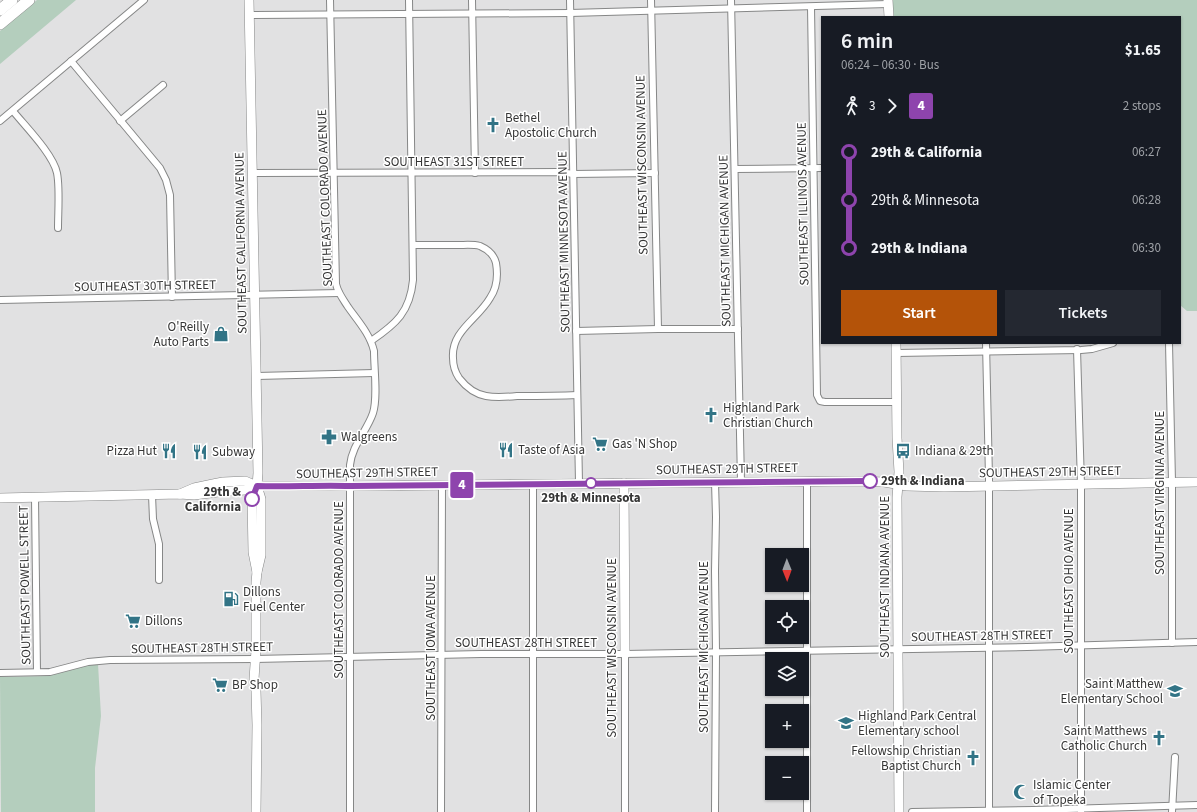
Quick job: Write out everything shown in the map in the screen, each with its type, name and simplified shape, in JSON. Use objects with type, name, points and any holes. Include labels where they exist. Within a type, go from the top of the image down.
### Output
[{"type":"highway","points":[[0,10],[12,0]]},
{"type":"highway","points":[[0,24],[29,0]]},
{"type":"main road","name":"SOUTHEAST CALIFORNIA AVENUE","points":[[249,0],[258,473],[257,486],[252,499],[253,552],[257,572],[254,680],[256,691],[257,725],[256,812]]},
{"type":"main road","points":[[888,2],[889,16]]},
{"type":"main road","name":"SOUTHEAST INDIANA AVENUE","points":[[896,344],[897,438],[899,472],[897,497],[899,812]]},
{"type":"main road","name":"SOUTHEAST 29TH STREET","points":[[0,498],[180,494],[194,488],[223,482],[245,481],[257,486],[299,487],[316,485],[350,486],[870,481],[888,482],[907,486],[944,487],[1197,482]]},
{"type":"main road","name":"SOUTHEAST WISCONSIN AVENUE","points":[[624,483],[625,654]]},
{"type":"street","points":[[0,121],[144,0]]},
{"type":"street","name":"SOUTHEAST COLORADO AVENUE","points":[[330,0],[336,284],[339,293],[367,333],[374,351],[374,406],[370,419],[353,452],[350,464],[350,812]]},
{"type":"street","points":[[371,341],[396,322],[411,296],[413,280],[409,0]]},
{"type":"street","points":[[472,0],[475,173]]},
{"type":"street","name":"SOUTHEAST MINNESOTA AVENUE","points":[[570,0],[579,483]]},
{"type":"street","name":"SOUTHEAST WISCONSIN AVENUE","points":[[651,0],[658,329]]},
{"type":"street","name":"SOUTHEAST MICHIGAN AVENUE","points":[[731,0],[741,482]]},
{"type":"street","points":[[249,15],[570,13],[811,6],[888,2]]},
{"type":"street","name":"SOUTHEAST ILLINOIS AVENUE","points":[[811,6],[817,395],[820,401],[831,403],[897,402]]},
{"type":"street","points":[[71,61],[160,168],[164,176],[170,195],[172,297]]},
{"type":"street","points":[[120,121],[163,85]]},
{"type":"street","points":[[12,111],[48,154],[55,165],[58,179],[58,228]]},
{"type":"street","points":[[735,169],[821,168]]},
{"type":"street","name":"SOUTHEAST 31ST STREET","points":[[253,173],[655,173]]},
{"type":"street","points":[[413,244],[478,246],[488,251],[495,261],[497,279],[491,298],[462,330],[454,347],[452,356],[454,369],[457,375],[467,386],[479,394],[494,397],[578,396]]},
{"type":"street","name":"SOUTHEAST 30TH STREET","points":[[0,300],[339,293]]},
{"type":"street","points":[[576,331],[738,329]]},
{"type":"street","points":[[986,344],[989,486],[989,811]]},
{"type":"street","points":[[896,353],[1077,350],[1092,349],[1110,344]]},
{"type":"street","name":"SOUTHEAST VIRGINIA AVENUE","points":[[1169,344],[1172,482],[1172,643]]},
{"type":"street","name":"SOUTHEAST OHIO AVENUE","points":[[1077,350],[1080,484],[1080,810]]},
{"type":"street","points":[[256,376],[374,373]]},
{"type":"street","points":[[807,481],[807,812]]},
{"type":"street","name":"SOUTHEAST MICHIGAN AVENUE","points":[[715,482],[715,812]]},
{"type":"street","points":[[533,484],[533,812]]},
{"type":"street","name":"SOUTHEAST IOWA AVENUE","points":[[441,812],[442,485]]},
{"type":"street","points":[[152,494],[158,544],[159,580]]},
{"type":"street","name":"SOUTHEAST POWELL STREET","points":[[35,497],[37,672]]},
{"type":"street","name":"SOUTHEAST 28TH STREET","points":[[0,673],[50,672],[93,661],[255,659],[442,654],[625,654],[1197,642]]},
{"type":"street","name":"SOUTHEAST WISCONSIN AVENUE","points":[[625,654],[625,812]]},
{"type":"street","points":[[1172,809],[1175,757]]},
{"type":"street","points":[[912,812],[1172,809],[1197,805]]},
{"type":"green space","points":[[37,0],[76,0],[0,64],[0,31]]},
{"type":"green space","points":[[893,0],[1197,0],[1197,311],[1187,311],[1181,306],[1181,16],[893,16]]},
{"type":"green space","points":[[98,664],[101,716],[95,768],[95,812],[1,812],[0,677],[48,676],[88,665]]},
{"type":"bus line","name":"4","points":[[252,499],[257,486],[299,487],[316,485],[350,486],[870,481]]},
{"type":"place","name":"Bethel Apostolic Church","points":[[493,125]]},
{"type":"place","name":"O'Reilly Auto Parts","points":[[221,334]]},
{"type":"place","name":"Highland Park Christian Church","points":[[711,415]]},
{"type":"place","name":"Walgreens","points":[[329,437]]},
{"type":"place","name":"Gas 'N Shop","points":[[600,444]]},
{"type":"place","name":"Taste of Asia","points":[[506,450]]},
{"type":"place","name":"Pizza Hut","points":[[169,451]]},
{"type":"place","name":"Indiana & 29th","points":[[903,451]]},
{"type":"place","name":"Subway","points":[[200,452]]},
{"type":"place","name":"29th & Indiana","points":[[870,481]]},
{"type":"place","name":"29th & Minnesota","points":[[591,483]]},
{"type":"place","name":"29th & California","points":[[252,499]]},
{"type":"place","name":"Dillons Fuel Center","points":[[231,599]]},
{"type":"place","name":"Dillons","points":[[133,621]]},
{"type":"place","name":"BP Shop","points":[[220,685]]},
{"type":"place","name":"Saint Matthew Elementary School","points":[[1175,691]]},
{"type":"place","name":"Highland Park Central Elementary school","points":[[846,723]]},
{"type":"place","name":"Saint Matthews Catholic Church","points":[[1159,738]]},
{"type":"place","name":"Fellowship Christian Baptist Church","points":[[973,758]]},
{"type":"place","name":"Islamic Center of Topeka","points":[[1021,792]]}]
